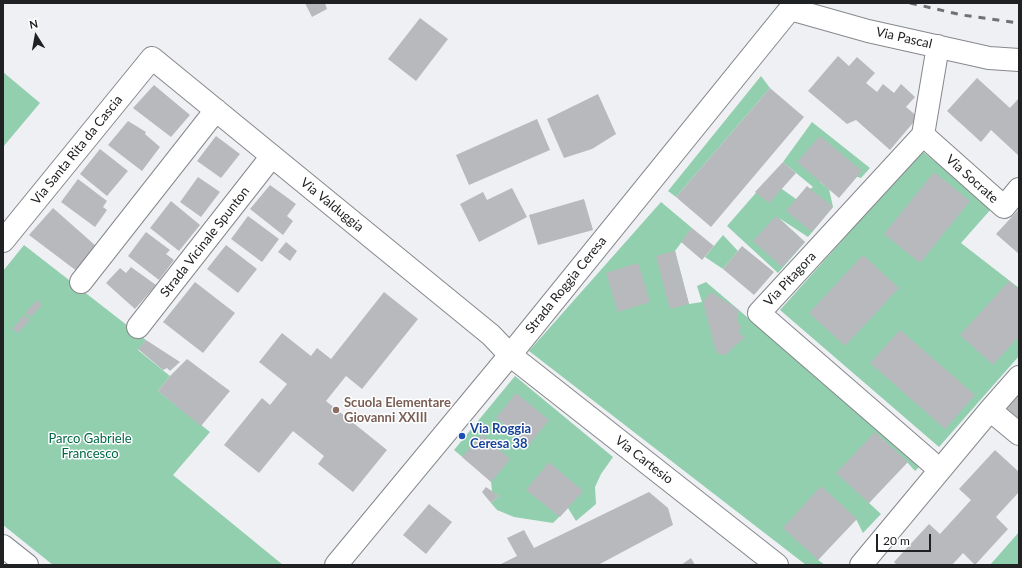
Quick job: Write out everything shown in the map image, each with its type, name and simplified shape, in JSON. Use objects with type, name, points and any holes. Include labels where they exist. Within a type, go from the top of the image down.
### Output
[{"type":"street","name":"Via Pascal","points":[[792,6],[868,31],[989,58],[1019,60]]},
{"type":"street","name":"Strada Roggia Ceresa","points":[[336,565],[510,355],[792,6]]},
{"type":"street","points":[[923,135],[938,46]]},
{"type":"street","name":"Via Valduggia","points":[[152,58],[491,335],[510,355]]},
{"type":"street","name":"Via Santa Rita da Cascia","points":[[3,241],[152,58]]},
{"type":"street","points":[[81,282],[216,110]]},
{"type":"street","name":"Via Socrate","points":[[923,135],[1004,206],[1019,189]]},
{"type":"street","name":"Via Pitagora","points":[[923,135],[759,313],[940,470]]},
{"type":"street","name":"Strada Vicinale Spunton","points":[[138,327],[272,156]]},
{"type":"street","name":"Via Cartesio","points":[[510,355],[777,565]]},
{"type":"street","points":[[860,565],[1019,377]]},
{"type":"street","points":[[990,410],[1019,434]]},
{"type":"street","points":[[3,546],[27,565]]},
{"type":"green space","points":[[3,72],[40,103],[3,147]]},
{"type":"green space","points":[[761,76],[770,88],[676,197],[668,191]]},
{"type":"green space","points":[[812,122],[870,168],[861,178],[836,170],[820,182],[829,189],[833,207],[808,237],[779,218],[805,242],[778,273],[727,226],[768,179],[796,199],[813,187],[783,162]]},
{"type":"green space","points":[[922,151],[992,208],[961,243],[1019,288],[1019,356],[939,447],[780,310]]},
{"type":"green space","points":[[661,202],[692,228],[675,251],[689,304],[702,302],[697,286],[706,282],[921,465],[915,471],[907,462],[869,503],[881,514],[863,533],[856,519],[818,560],[825,565],[806,565],[529,351]]},
{"type":"green space","points":[[723,235],[738,251],[723,269],[705,257]]},
{"type":"green space","name":"Parco Gabriele Francesco","points":[[24,245],[146,340],[138,350],[170,376],[158,391],[210,432],[173,475],[283,565],[53,565],[3,525],[3,271]]},
{"type":"green space","points":[[515,376],[613,457],[601,474],[595,487],[596,504],[576,521],[568,508],[553,523],[514,517],[497,510],[491,503],[499,496],[492,492],[491,481],[454,450]]},
{"type":"green space","points":[[1019,532],[1019,565],[990,565]]},
{"type":"building","points":[[305,3],[325,3],[327,9],[312,17]]},
{"type":"building","points":[[420,18],[448,39],[416,81],[388,59]]},
{"type":"building","points":[[838,56],[849,66],[857,57],[875,73],[866,83],[877,92],[883,84],[894,93],[901,84],[915,97],[906,107],[918,117],[890,150],[856,120],[847,124],[808,91]]},
{"type":"building","points":[[977,78],[1010,108],[1019,98],[1019,156],[991,130],[981,142],[947,111]]},
{"type":"building","points":[[154,85],[190,115],[171,137],[133,108]]},
{"type":"building","points":[[770,88],[804,117],[711,227],[676,197]]},
{"type":"building","points":[[598,94],[616,134],[592,149],[564,158],[547,119]]},
{"type":"building","points":[[537,119],[550,150],[469,185],[456,155]]},
{"type":"building","points":[[128,121],[146,132],[145,134],[160,147],[142,171],[108,145]]},
{"type":"building","points":[[216,136],[240,154],[221,178],[197,161]]},
{"type":"building","points":[[820,136],[862,171],[839,198],[797,162]]},
{"type":"building","points":[[100,149],[128,171],[107,196],[80,174]]},
{"type":"building","points":[[783,162],[796,173],[769,203],[755,192]]},
{"type":"building","points":[[934,172],[970,201],[920,263],[884,234]]},
{"type":"building","points":[[198,177],[220,192],[201,217],[180,202]]},
{"type":"building","points":[[78,179],[107,201],[103,207],[107,210],[95,227],[61,202]]},
{"type":"building","points":[[270,185],[296,204],[287,216],[293,221],[283,235],[250,209]]},
{"type":"building","points":[[807,186],[833,207],[812,232],[786,211]]},
{"type":"building","points":[[512,188],[527,217],[479,242],[460,204],[483,192],[487,200]]},
{"type":"building","points":[[584,199],[593,230],[538,245],[529,215]]},
{"type":"building","points":[[171,201],[200,225],[179,251],[150,228]]},
{"type":"building","points":[[53,208],[96,246],[78,272],[29,235]]},
{"type":"building","points":[[1019,209],[1019,254],[996,234]]},
{"type":"building","points":[[248,216],[279,239],[262,262],[231,239]]},
{"type":"building","points":[[776,216],[805,242],[782,267],[753,241]]},
{"type":"building","points":[[692,228],[714,246],[702,260],[681,242]]},
{"type":"building","points":[[146,232],[170,250],[166,254],[174,260],[159,280],[128,256]]},
{"type":"building","points":[[286,242],[297,251],[290,261],[278,252]]},
{"type":"building","points":[[226,245],[257,269],[238,293],[207,269]]},
{"type":"building","points":[[742,246],[774,272],[754,295],[723,269]]},
{"type":"building","points":[[675,251],[689,304],[670,309],[656,256]]},
{"type":"building","points":[[863,255],[899,288],[845,346],[809,313]]},
{"type":"building","points":[[638,263],[650,302],[618,312],[606,273]]},
{"type":"building","points":[[131,267],[156,285],[135,309],[106,283],[120,268],[126,273]]},
{"type":"building","points":[[1009,281],[1019,290],[1019,336],[993,365],[960,335]]},
{"type":"building","points":[[195,282],[235,313],[203,353],[163,322]]},
{"type":"building","points":[[384,292],[418,319],[362,389],[346,376],[326,401],[387,450],[353,492],[318,464],[324,456],[293,431],[259,473],[224,445],[262,398],[270,405],[287,384],[259,362],[282,333],[311,356],[317,348],[331,359]]},
{"type":"building","points":[[711,292],[739,310],[737,316],[741,327],[739,333],[745,337],[725,355],[718,354],[715,348],[703,302]]},
{"type":"building","points":[[37,300],[42,305],[31,317],[25,313]]},
{"type":"building","points":[[24,315],[30,320],[18,333],[12,329]]},
{"type":"building","points":[[900,330],[975,395],[945,429],[870,363]]},
{"type":"building","points":[[146,340],[180,362],[170,371],[167,368],[163,370],[138,349]]},
{"type":"building","points":[[187,359],[230,391],[201,426],[158,391]]},
{"type":"building","points":[[1019,386],[1019,420],[1003,406]]},
{"type":"building","points":[[516,393],[549,420],[529,445],[496,418]]},
{"type":"building","points":[[875,432],[908,462],[869,503],[836,473]]},
{"type":"building","points":[[482,434],[510,459],[491,482],[462,457]]},
{"type":"building","points":[[995,450],[1019,472],[1019,492],[996,517],[1008,529],[975,565],[963,553],[952,565],[897,565],[894,562],[929,524],[940,534],[971,500],[959,489]]},
{"type":"building","points":[[549,462],[583,491],[560,517],[526,490]]},
{"type":"building","points":[[821,486],[857,519],[818,560],[783,528]]},
{"type":"building","points":[[486,487],[499,496],[491,503],[482,492]]},
{"type":"building","points":[[649,492],[668,508],[673,525],[598,565],[501,564],[517,556],[507,538],[524,530],[534,548]]},
{"type":"building","points":[[429,504],[452,522],[426,554],[403,535]]},
{"type":"building","points":[[691,558],[695,565],[681,565]]},
{"type":"railway","points":[[910,3],[962,15],[1019,23]]},
{"type":"place","name":"Scuola Elementare Giovanni XXIII","points":[[336,410]]},
{"type":"place","name":"Via Roggia Ceresa 38","points":[[462,436]]}]
